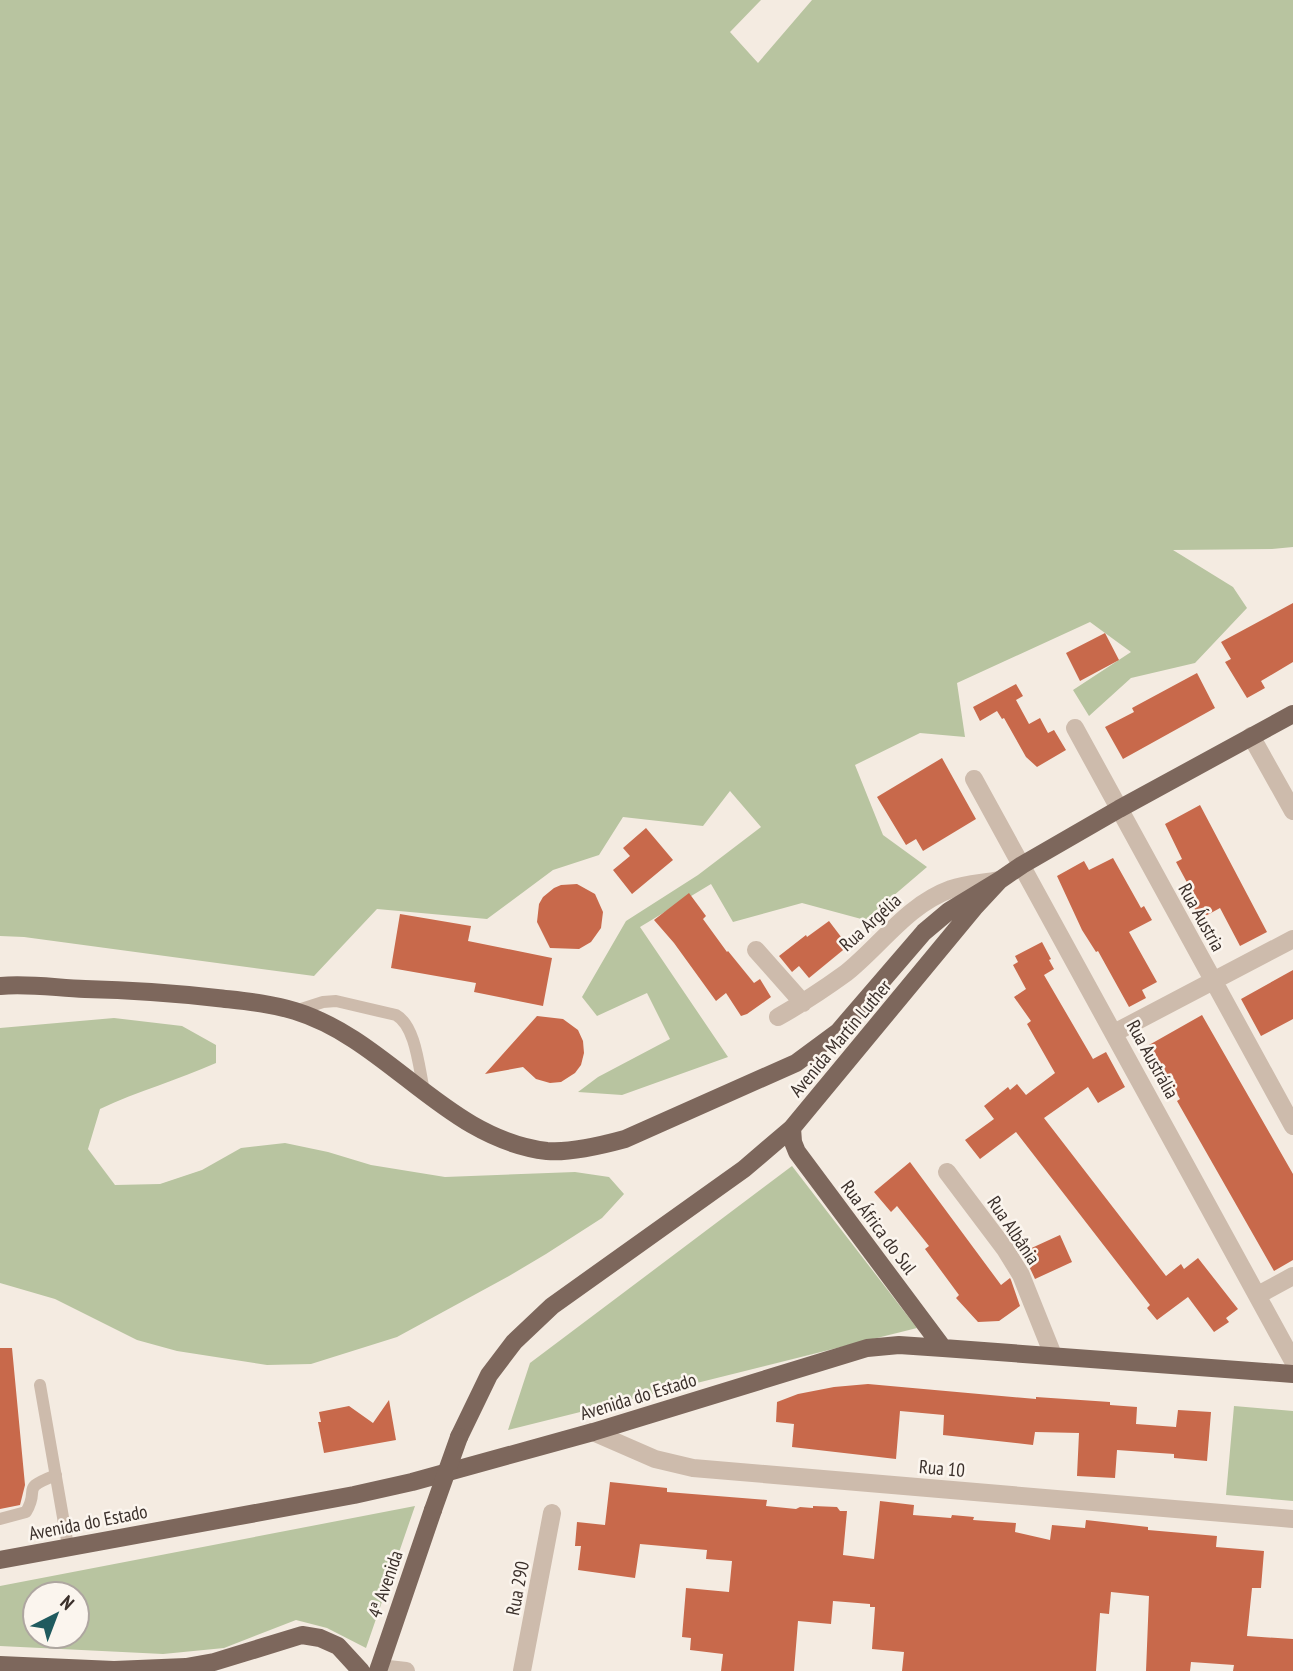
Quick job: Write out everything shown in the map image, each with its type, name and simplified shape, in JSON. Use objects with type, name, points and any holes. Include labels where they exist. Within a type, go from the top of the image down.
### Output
[{"type":"main road","name":"Avenida Martin Luther","points":[[433,1510],[458,1437],[489,1376],[514,1342],[552,1306],[744,1169],[792,1128],[1000,880],[1119,809],[1293,714]]},
{"type":"main road","points":[[0,986],[177,993],[254,1002],[295,1011],[338,1030],[378,1056],[481,1132],[512,1144],[549,1151],[625,1139],[796,1063],[838,1032],[924,932],[949,911],[1000,880]]},
{"type":"main road","name":"Rua África do Sul","points":[[792,1128],[797,1152],[943,1348]]},
{"type":"main road","name":"Avenida do Estado","points":[[0,1560],[354,1495],[424,1479],[593,1432],[867,1348],[899,1345],[1293,1374]]},
{"type":"main road","name":"4ª Avenida","points":[[372,1670],[433,1510]]},
{"type":"main road","points":[[0,1665],[114,1670],[186,1667],[214,1662],[302,1635],[320,1638],[338,1646],[372,1670]]},
{"type":"street","name":"Rua Áustria","points":[[1075,728],[1293,1126]]},
{"type":"street","points":[[1251,736],[1293,811]]},
{"type":"street","name":"Rua Austrália","points":[[974,779],[1293,1361]]},
{"type":"street","name":"Rua Argélia","points":[[778,1017],[803,1003],[847,971],[904,918],[926,902],[952,889],[1000,880]]},
{"type":"street","points":[[1114,1032],[1293,939]]},
{"type":"street","points":[[757,950],[803,1003]]},
{"type":"street","name":"Rua Albânia","points":[[947,1172],[1006,1250],[1021,1275],[1053,1355]]},
{"type":"street","points":[[1258,1296],[1293,1276]]},
{"type":"street","name":"Rua 10","points":[[593,1432],[655,1459],[693,1468],[1293,1520]]},
{"type":"street","name":"Rua 290","points":[[522,1671],[552,1513]]},
{"type":"street","points":[[372,1670],[406,1671]]},
{"type":"lane","points":[[295,1011],[323,1002],[336,1001],[403,1019],[410,1028],[424,1091]]},
{"type":"lane","points":[[40,1385],[68,1546]]},
{"type":"lane","points":[[0,1519],[26,1512],[30,1505],[31,1489],[36,1483],[56,1475]]},
{"type":"green space","points":[[0,0],[761,0],[730,32],[758,63],[812,0],[1293,0],[1293,547],[1173,550],[1233,587],[1247,608],[1195,663],[1131,678],[1089,716],[1073,690],[1131,652],[1090,622],[957,683],[965,737],[920,733],[855,765],[883,835],[927,867],[865,920],[802,903],[733,922],[711,884],[640,927],[728,1057],[622,1095],[578,1092],[598,1077],[670,1039],[647,993],[597,1016],[582,997],[626,921],[698,875],[761,827],[730,791],[703,826],[623,817],[599,855],[553,870],[487,919],[377,909],[314,976],[0,936]]},
{"type":"green space","points":[[114,1018],[182,1026],[216,1045],[216,1063],[100,1109],[88,1149],[115,1185],[160,1184],[202,1170],[241,1148],[285,1143],[371,1165],[445,1177],[575,1172],[609,1177],[624,1194],[602,1218],[546,1254],[397,1337],[311,1364],[267,1365],[177,1351],[137,1340],[55,1299],[0,1283],[0,1028]]},
{"type":"green space","points":[[792,1166],[917,1328],[508,1430],[530,1363]]},
{"type":"green space","points":[[1234,1406],[1293,1411],[1293,1501],[1226,1495]]},
{"type":"green space","points":[[415,1506],[366,1648],[327,1628],[296,1620],[224,1648],[163,1654],[82,1650],[91,1650],[91,1580],[31,1580]]},
{"type":"green space","points":[[21,1582],[21,1647],[0,1646],[0,1586]]},
{"type":"building","points":[[1293,603],[1293,662],[1261,681],[1265,688],[1247,698],[1225,662],[1231,659],[1221,642]]},
{"type":"building","points":[[1105,633],[1119,660],[1080,681],[1066,653]]},
{"type":"building","points":[[1197,673],[1215,708],[1123,759],[1105,727],[1134,712],[1132,708]]},
{"type":"building","points":[[1016,684],[1023,696],[1016,700],[1029,724],[1040,718],[1048,733],[1054,730],[1066,750],[1037,767],[1026,757],[1004,718],[1002,719],[997,711],[980,721],[973,707]]},
{"type":"building","points":[[942,758],[976,819],[923,851],[916,839],[906,845],[877,797]]},
{"type":"building","points":[[1200,805],[1267,932],[1240,946],[1220,908],[1200,919],[1193,906],[1198,903],[1176,862],[1182,859],[1165,824]]},
{"type":"building","points":[[646,828],[673,860],[632,894],[613,870],[630,856],[623,848]]},
{"type":"building","points":[[1113,858],[1141,908],[1144,906],[1152,920],[1129,932],[1157,982],[1142,990],[1146,998],[1129,1007],[1098,951],[1096,952],[1082,930],[1057,876],[1084,861],[1089,870]]},
{"type":"building","points":[[577,884],[595,894],[603,912],[601,928],[591,942],[579,949],[550,948],[537,922],[539,904],[554,888]]},
{"type":"building","points":[[689,893],[706,916],[703,919],[727,952],[754,983],[760,979],[771,997],[747,1014],[741,1016],[726,993],[716,1001],[654,920]]},
{"type":"building","points":[[400,914],[471,926],[468,941],[552,958],[543,1006],[474,992],[476,983],[391,968]]},
{"type":"building","points":[[829,921],[848,946],[809,978],[799,966],[792,972],[779,956]]},
{"type":"building","points":[[1042,942],[1054,969],[1044,975],[1093,1059],[1106,1052],[1125,1087],[1098,1103],[1088,1087],[1044,1118],[1166,1276],[1181,1264],[1184,1269],[1198,1258],[1238,1309],[1226,1318],[1229,1322],[1214,1332],[1188,1297],[1157,1320],[1147,1308],[1150,1305],[1016,1132],[980,1159],[965,1140],[994,1119],[984,1106],[1008,1087],[1010,1090],[1017,1084],[1026,1095],[1055,1073],[1027,1024],[1031,1021],[1014,997],[1026,989],[1013,965],[1018,962],[1015,956]]},
{"type":"building","points":[[1293,970],[1293,1019],[1261,1036],[1241,999]]},
{"type":"building","points":[[1202,1015],[1293,1174],[1293,1260],[1274,1271],[1177,1101],[1180,1099],[1149,1045]]},
{"type":"building","points":[[537,1016],[563,1019],[578,1030],[584,1053],[581,1065],[575,1073],[561,1082],[550,1083],[536,1079],[523,1067],[485,1074]]},
{"type":"building","points":[[910,1162],[1001,1285],[1010,1278],[1020,1306],[999,1321],[978,1322],[956,1298],[959,1295],[925,1249],[929,1246],[897,1206],[891,1212],[874,1192]]},
{"type":"building","points":[[1060,1235],[1072,1262],[1035,1279],[1025,1251]]},
{"type":"building","points":[[0,1348],[12,1348],[25,1485],[20,1505],[0,1509]]},
{"type":"building","points":[[868,1384],[1036,1399],[1110,1402],[1110,1405],[1137,1407],[1136,1424],[1176,1427],[1178,1410],[1211,1412],[1207,1461],[1174,1458],[1174,1454],[1117,1450],[1115,1478],[1077,1476],[1079,1433],[1035,1432],[1033,1445],[943,1435],[944,1415],[900,1411],[896,1459],[792,1447],[794,1424],[776,1422],[777,1402],[798,1394]]},
{"type":"building","points":[[389,1400],[396,1440],[324,1453],[318,1422],[321,1422],[319,1412],[349,1406],[373,1423]]},
{"type":"building","points":[[610,1482],[667,1488],[667,1492],[767,1500],[766,1506],[796,1509],[813,1506],[837,1507],[840,1511],[847,1511],[843,1555],[874,1559],[880,1501],[914,1505],[913,1515],[951,1518],[952,1515],[974,1517],[973,1520],[1016,1523],[1015,1532],[1050,1540],[1052,1525],[1085,1528],[1086,1520],[1148,1527],[1148,1530],[1217,1536],[1216,1547],[1264,1551],[1261,1588],[1252,1588],[1247,1636],[1293,1639],[1293,1671],[1233,1671],[1234,1665],[1191,1662],[1190,1671],[1146,1671],[1149,1596],[1111,1592],[1109,1614],[1100,1613],[1096,1671],[902,1671],[904,1652],[872,1649],[875,1607],[870,1607],[870,1604],[833,1601],[831,1624],[798,1621],[794,1671],[721,1671],[723,1654],[690,1650],[691,1638],[682,1637],[686,1588],[729,1592],[732,1561],[706,1559],[707,1550],[640,1544],[635,1578],[578,1570],[581,1546],[575,1546],[577,1522],[605,1525]]}]
